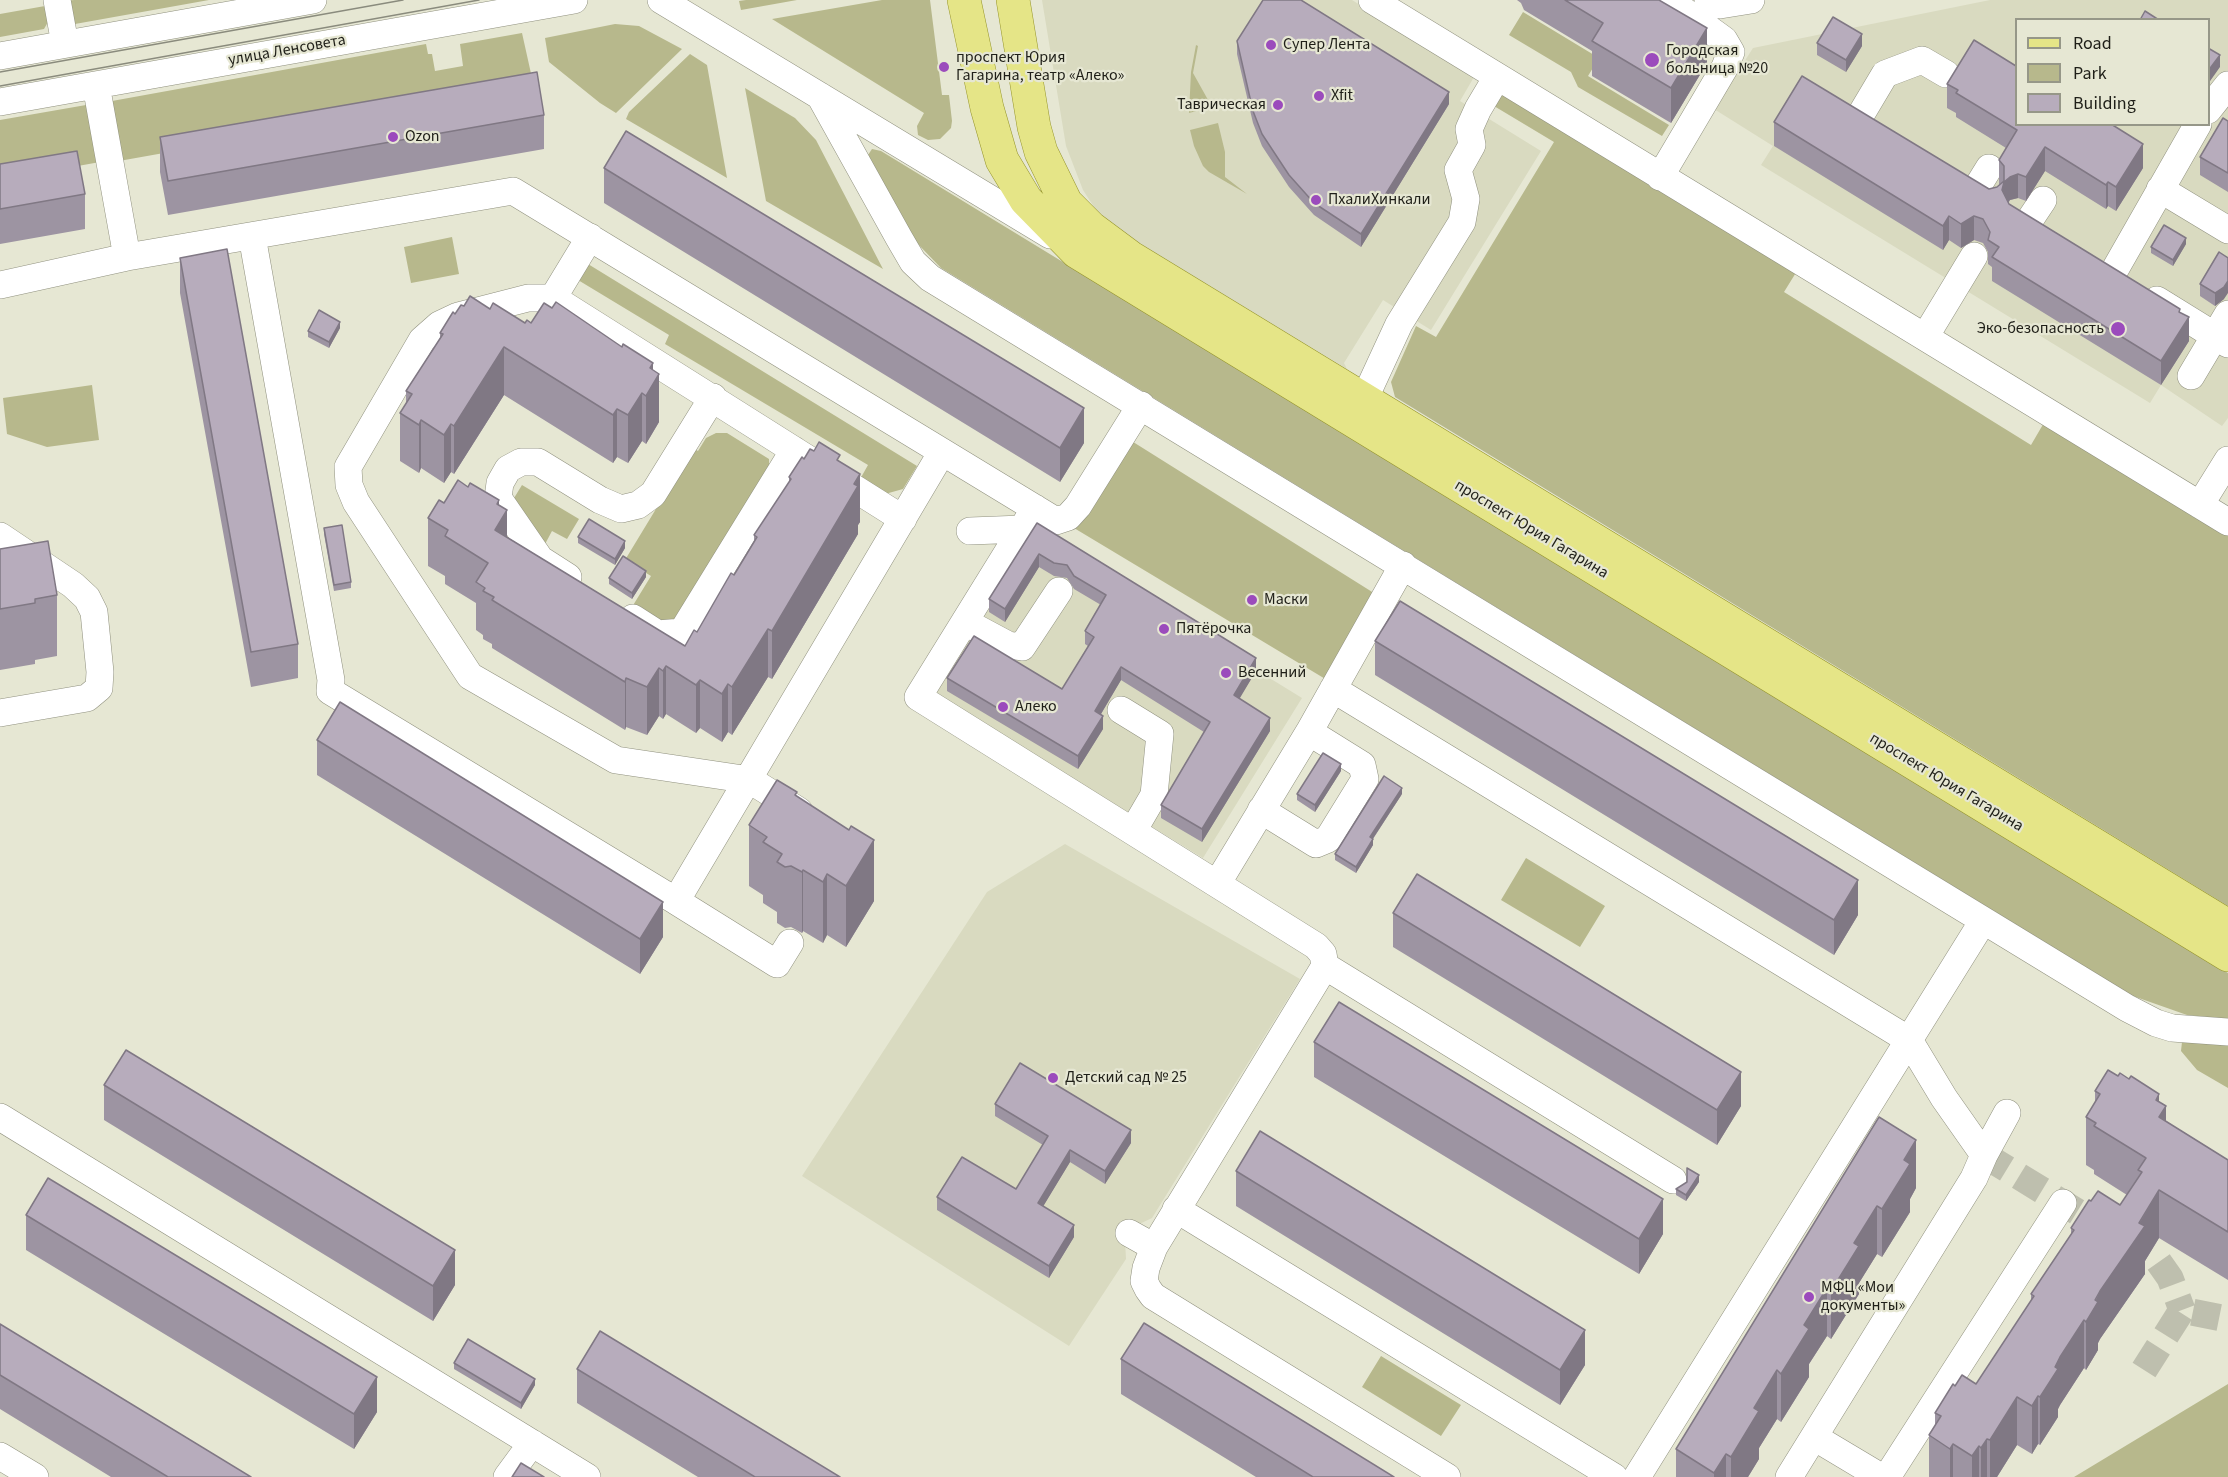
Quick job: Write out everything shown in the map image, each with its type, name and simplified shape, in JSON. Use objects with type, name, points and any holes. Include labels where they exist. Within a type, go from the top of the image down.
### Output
[{"type":"main road","name":"проспект Юрия Гагарина","points":[[964,0],[987,108],[1002,160],[1026,200],[1077,252],[1360,411],[2228,926]]},
{"type":"main road","name":"проспект Юрия Гагарина","points":[[1013,0],[1036,136],[1056,187],[1078,217],[1130,256],[1360,411],[2228,955]]},
{"type":"street","points":[[57,0],[65,44]]},
{"type":"street","points":[[0,56],[313,0]]},
{"type":"street","name":"улица Ленсовета","points":[[0,102],[574,0]]},
{"type":"street","points":[[661,0],[1077,252]]},
{"type":"street","points":[[1372,0],[2228,522]]},
{"type":"street","points":[[1660,177],[1725,67],[1731,52],[1724,40],[1669,0]]},
{"type":"street","points":[[1708,0],[1720,5],[1749,1]]},
{"type":"street","points":[[1735,30],[1749,1]]},
{"type":"street","points":[[1860,116],[1885,74],[1922,60],[1946,74]]},
{"type":"street","points":[[1360,411],[1399,324],[1462,222],[1466,199],[1458,170],[1472,145],[1469,129],[1497,77]]},
{"type":"street","points":[[96,85],[127,257]]},
{"type":"street","points":[[2210,108],[2228,85]]},
{"type":"street","points":[[820,96],[913,262],[930,278],[2144,1017],[2172,1028],[2228,1032]]},
{"type":"street","points":[[2192,376],[2224,331],[2104,267],[2160,189],[2198,126]]},
{"type":"street","points":[[2160,189],[2228,230]]},
{"type":"street","points":[[0,285],[127,257],[513,191],[942,452],[1029,518]]},
{"type":"street","points":[[252,236],[281,334],[332,680],[330,691],[777,964],[790,943]]},
{"type":"street","points":[[553,298],[590,237]]},
{"type":"street","points":[[1925,337],[1974,256]]},
{"type":"street","points":[[824,826],[750,780],[616,760],[470,676],[357,502],[349,484],[348,467],[422,340],[440,325],[458,316],[528,298],[553,298],[903,519]]},
{"type":"street","points":[[713,397],[653,494],[638,505],[621,509],[600,500],[538,462],[521,462],[508,469],[500,483],[498,498],[540,559],[658,634],[682,632],[794,450]]},
{"type":"street","points":[[970,531],[1029,518],[1056,521],[1068,518],[1142,405]]},
{"type":"street","points":[[676,902],[942,452]]},
{"type":"street","points":[[2200,505],[2228,460]]},
{"type":"street","points":[[1029,518],[918,697],[1316,946],[1323,954],[1325,966],[1176,1209],[1155,1247],[1144,1281],[1153,1296],[1448,1477]]},
{"type":"street","points":[[0,536],[73,585],[87,598],[94,612],[100,672],[99,688],[87,698],[0,713]]},
{"type":"street","points":[[1217,884],[1309,732],[1403,565]]},
{"type":"street","points":[[965,622],[1008,645],[1022,647],[1059,591]]},
{"type":"street","points":[[1333,689],[1909,1040],[1984,1155]]},
{"type":"street","points":[[1121,710],[1160,734],[1154,795],[1133,831]]},
{"type":"street","points":[[1261,810],[1316,844],[1328,839],[1365,779],[1362,765],[1309,732]]},
{"type":"street","points":[[1636,1477],[1983,921]]},
{"type":"street","points":[[1325,966],[1673,1180]]},
{"type":"street","points":[[1789,1477],[1974,1178],[2007,1113]]},
{"type":"street","points":[[0,1117],[587,1477]]},
{"type":"street","points":[[1887,1477],[2063,1203]]},
{"type":"street","points":[[1176,1209],[1614,1477]]},
{"type":"street","points":[[1129,1233],[1155,1247]]},
{"type":"street","points":[[1814,1437],[1881,1477]]},
{"type":"street","points":[[507,1477],[532,1443]]},
{"type":"street","points":[[0,1456],[35,1477]]},
{"type":"shaded area","points":[[1042,0],[1352,0],[1474,77],[1460,101],[1541,151],[1431,330],[1383,300],[1344,363],[1347,369],[1124,234],[1096,210],[1083,190],[1066,146]]},
{"type":"shaded area","points":[[1990,0],[2228,0],[2228,418],[2222,426],[2161,385],[2150,403],[1761,165],[1773,146],[1714,109],[1753,48]]},
{"type":"shaded area","points":[[1016,522],[1302,698],[1203,858],[917,683]]},
{"type":"shaded area","name":"Детский сад № 25","points":[[1065,844],[1300,979],[1152,1218],[1133,1227],[1125,1240],[1126,1259],[1069,1346],[802,1176],[987,892]]},
{"type":"green space","points":[[209,0],[75,24],[66,1]]},
{"type":"green space","points":[[797,0],[741,10],[739,1]]},
{"type":"green space","points":[[882,0],[930,0],[942,95],[949,95],[952,121],[951,128],[940,139],[928,140],[918,135],[917,126],[924,113],[772,19]]},
{"type":"green space","points":[[45,6],[48,22],[44,29],[0,37],[0,14]]},
{"type":"green space","points":[[1523,12],[1599,58],[1588,76],[1669,125],[1662,136],[1578,87],[1571,72],[1509,35]]},
{"type":"green space","points":[[615,24],[639,26],[682,49],[616,113],[549,62],[545,38]]},
{"type":"green space","points":[[522,33],[534,87],[119,161],[112,101],[426,44],[428,54],[432,54],[435,71],[463,66],[460,44]]},
{"type":"green space","points":[[1196,45],[1198,46],[1193,73],[1212,107],[1189,113],[1191,72]]},
{"type":"green space","points":[[690,54],[707,65],[727,178],[626,119],[629,112]]},
{"type":"green space","points":[[1499,87],[1797,271],[1784,292],[2031,445],[2045,421],[2228,534],[2228,906],[1395,397],[1391,382],[1416,326],[1436,337],[1554,142],[1489,103]]},
{"type":"green space","points":[[745,88],[795,118],[816,140],[883,269],[766,201]]},
{"type":"green space","points":[[86,105],[100,162],[0,180],[0,120]]},
{"type":"green space","points":[[1218,123],[1225,152],[1225,177],[1247,194],[1209,172],[1203,166],[1194,146],[1190,130]]},
{"type":"green space","points":[[872,149],[881,151],[2228,973],[2228,1019],[2187,1015],[2133,996],[941,268],[916,242],[868,155]]},
{"type":"green space","points":[[452,237],[459,274],[411,283],[404,247]]},
{"type":"green space","points":[[588,264],[917,466],[903,489],[885,494],[859,481],[868,465],[665,344],[669,335],[578,280]]},
{"type":"green space","points":[[92,385],[99,440],[47,447],[7,434],[3,398]]},
{"type":"green space","points":[[716,433],[727,433],[769,459],[769,466],[680,619],[665,624],[632,607],[651,576],[625,560],[693,448],[698,451],[706,438]]},
{"type":"green space","points":[[1130,440],[1377,595],[1327,680],[1074,528]]},
{"type":"green space","points":[[522,485],[579,519],[567,539],[552,531],[544,546],[511,503]]},
{"type":"green space","points":[[1526,858],[1605,906],[1580,947],[1501,900]]},
{"type":"green space","points":[[2182,1042],[2228,1043],[2228,1088],[2197,1070],[2181,1051]]},
{"type":"green space","points":[[1381,1356],[1461,1405],[1441,1436],[1362,1387]]},
{"type":"green space","points":[[2228,1384],[2228,1477],[2074,1477]]},
{"type":"building","points":[[1263,0],[1301,0],[1449,92],[1361,234],[1314,203],[1289,175],[1262,134],[1253,111],[1237,41]]},
{"type":"building","points":[[1565,0],[1659,0],[1707,28],[1671,88],[1592,41],[1603,23]]},
{"type":"building","points":[[2145,11],[2156,18],[2141,18]]},
{"type":"building","points":[[1833,17],[1862,34],[1846,60],[1817,43]]},
{"type":"building","points":[[1974,40],[2015,65],[2015,126],[2114,126],[2143,144],[2116,187],[2108,182],[2106,185],[2045,147],[2026,177],[2018,174],[2010,177],[2004,182],[2002,190],[2009,204],[2180,309],[2179,312],[2189,317],[2161,361],[1992,257],[1999,247],[1988,240],[1990,232],[1983,219],[1974,216],[1961,224],[1949,216],[1943,226],[1774,122],[1802,76],[1989,189],[1997,187],[2004,181],[2004,166],[1999,160],[2017,130],[1956,93],[1958,90],[1947,84]]},
{"type":"building","points":[[2210,49],[2220,55],[2210,68]]},
{"type":"building","points":[[537,72],[544,115],[168,181],[160,137]]},
{"type":"building","points":[[2223,118],[2228,121],[2228,173],[2200,157]]},
{"type":"building","points":[[626,131],[1084,408],[1060,448],[604,168]]},
{"type":"building","points":[[77,151],[85,194],[0,209],[0,164]]},
{"type":"building","points":[[2164,225],[2186,238],[2173,260],[2151,247]]},
{"type":"building","points":[[227,249],[298,644],[251,652],[180,258]]},
{"type":"building","points":[[2219,252],[2228,258],[2228,281],[2215,293],[2200,284]]},
{"type":"building","points":[[470,296],[490,309],[493,303],[525,323],[527,320],[531,323],[544,303],[552,308],[556,302],[622,347],[623,344],[653,363],[650,368],[659,374],[646,396],[642,393],[628,415],[617,409],[613,415],[504,347],[454,426],[451,424],[444,435],[421,420],[419,425],[400,413],[412,394],[406,391],[443,334],[440,333],[453,312],[455,314],[461,305],[464,306]]},
{"type":"building","points":[[319,310],[340,322],[329,342],[308,331]]},
{"type":"building","points":[[819,442],[840,455],[837,460],[860,474],[854,484],[858,486],[772,631],[768,629],[732,687],[728,684],[722,694],[700,680],[696,685],[666,666],[663,671],[659,668],[647,687],[626,678],[625,682],[492,600],[494,597],[483,591],[485,588],[476,582],[488,563],[445,536],[448,530],[428,518],[439,500],[444,503],[458,480],[468,487],[470,483],[499,500],[497,504],[507,510],[495,530],[685,646],[694,630],[697,632],[731,573],[734,575],[757,537],[754,535],[791,479],[789,477],[802,457],[804,459],[810,449],[814,451]]},
{"type":"building","points":[[589,519],[625,541],[615,559],[578,537]]},
{"type":"building","points":[[1037,523],[1256,658],[1234,695],[1270,718],[1202,829],[1161,805],[1210,722],[1121,667],[1095,711],[1103,716],[1078,756],[947,678],[974,636],[1062,689],[1094,637],[1085,631],[1106,595],[1074,576],[1067,565],[1054,563],[1039,554],[1005,609],[989,599]]},
{"type":"building","points":[[342,525],[351,582],[334,585],[324,528]]},
{"type":"building","points":[[48,541],[57,595],[35,599],[35,603],[0,609],[0,549]]},
{"type":"building","points":[[623,556],[646,571],[632,593],[609,578]]},
{"type":"building","points":[[1400,601],[1858,880],[1834,920],[1375,641]]},
{"type":"building","points":[[340,702],[663,902],[640,939],[317,740]]},
{"type":"building","points":[[1323,753],[1341,764],[1315,805],[1297,794]]},
{"type":"building","points":[[1384,776],[1402,788],[1370,837],[1373,839],[1356,867],[1335,854]]},
{"type":"building","points":[[777,780],[797,792],[795,795],[849,830],[851,826],[874,840],[846,886],[827,874],[823,882],[803,870],[802,872],[791,866],[785,867],[777,862],[782,854],[763,842],[767,837],[749,825]]},
{"type":"building","points":[[1417,874],[1741,1072],[1717,1110],[1393,913]]},
{"type":"building","points":[[1339,1002],[1663,1199],[1639,1239],[1314,1042]]},
{"type":"building","points":[[126,1050],[455,1250],[433,1286],[104,1085]]},
{"type":"building","points":[[1020,1063],[1131,1130],[1105,1171],[1070,1150],[1038,1203],[1074,1225],[1049,1266],[937,1197],[962,1157],[1016,1189],[1048,1136],[995,1104]]},
{"type":"building","points":[[2108,1070],[2118,1076],[2120,1073],[2129,1079],[2131,1076],[2159,1094],[2156,1100],[2166,1106],[2159,1117],[2228,1160],[2228,1232],[2159,1190],[2139,1223],[2145,1226],[2100,1291],[2095,1300],[2098,1302],[2060,1357],[2055,1367],[2058,1369],[2040,1397],[2038,1396],[2032,1406],[2017,1397],[1990,1440],[1987,1439],[1981,1448],[1979,1446],[1972,1456],[1953,1444],[1950,1449],[1929,1435],[1941,1416],[1935,1413],[1953,1384],[1955,1386],[1962,1375],[1976,1384],[2034,1296],[2031,1294],[2074,1230],[2071,1228],[2089,1200],[2091,1201],[2098,1191],[2120,1205],[2142,1172],[2138,1170],[2146,1158],[2094,1126],[2096,1123],[2086,1117],[2100,1094],[2095,1091]]},
{"type":"building","points":[[1879,1117],[1916,1140],[1904,1160],[1910,1164],[1882,1209],[1877,1206],[1854,1243],[1859,1246],[1831,1291],[1827,1288],[1804,1325],[1809,1329],[1781,1374],[1777,1370],[1754,1408],[1759,1411],[1731,1457],[1726,1454],[1714,1473],[1676,1449]]},
{"type":"building","points":[[1260,1131],[1585,1330],[1560,1370],[1236,1171]]},
{"type":"building","points":[[1687,1168],[1699,1175],[1686,1195],[1676,1189],[1687,1182]]},
{"type":"building","points":[[48,1178],[377,1377],[354,1414],[26,1215]]},
{"type":"building","points":[[1144,1323],[1394,1477],[1313,1477],[1121,1359]]},
{"type":"building","points":[[0,1324],[251,1477],[168,1477],[0,1375]]},
{"type":"building","points":[[600,1331],[840,1477],[755,1477],[577,1369]]},
{"type":"building","points":[[468,1339],[535,1379],[521,1403],[454,1363]]},
{"type":"building","points":[[521,1463],[544,1477],[512,1477]]},
{"type":"tunnel","points":[[1984,1155],[2158,1261],[2170,1278],[2182,1310]]},
{"type":"tunnel","points":[[2144,1370],[2182,1310],[2222,1318]]},
{"type":"tram line","points":[[0,72],[403,0]]},
{"type":"tram line","points":[[0,86],[479,0]]},
{"type":"place","name":"Супер Лента","points":[[1271,45]]},
{"type":"place","name":"Городская больница №20","points":[[1652,60]]},
{"type":"place","name":"проспект Юрия Гагарина, театр «Алеко»","points":[[944,67]]},
{"type":"place","name":"Xfit","points":[[1319,96]]},
{"type":"place","name":"Таврическая","points":[[1278,105]]},
{"type":"place","name":"Ozon","points":[[393,137]]},
{"type":"place","name":"ПхалиХинкали","points":[[1316,200]]},
{"type":"place","name":"Эко-безопасность","points":[[2118,329]]},
{"type":"place","name":"Маски","points":[[1252,600]]},
{"type":"place","name":"Пятёрочка","points":[[1164,629]]},
{"type":"place","name":"Весенний","points":[[1226,673]]},
{"type":"place","name":"Алеко","points":[[1003,707]]},
{"type":"place","name":"Детский сад № 25","points":[[1053,1078]]},
{"type":"place","name":"МФЦ «Мои документы»","points":[[1809,1297]]}]
